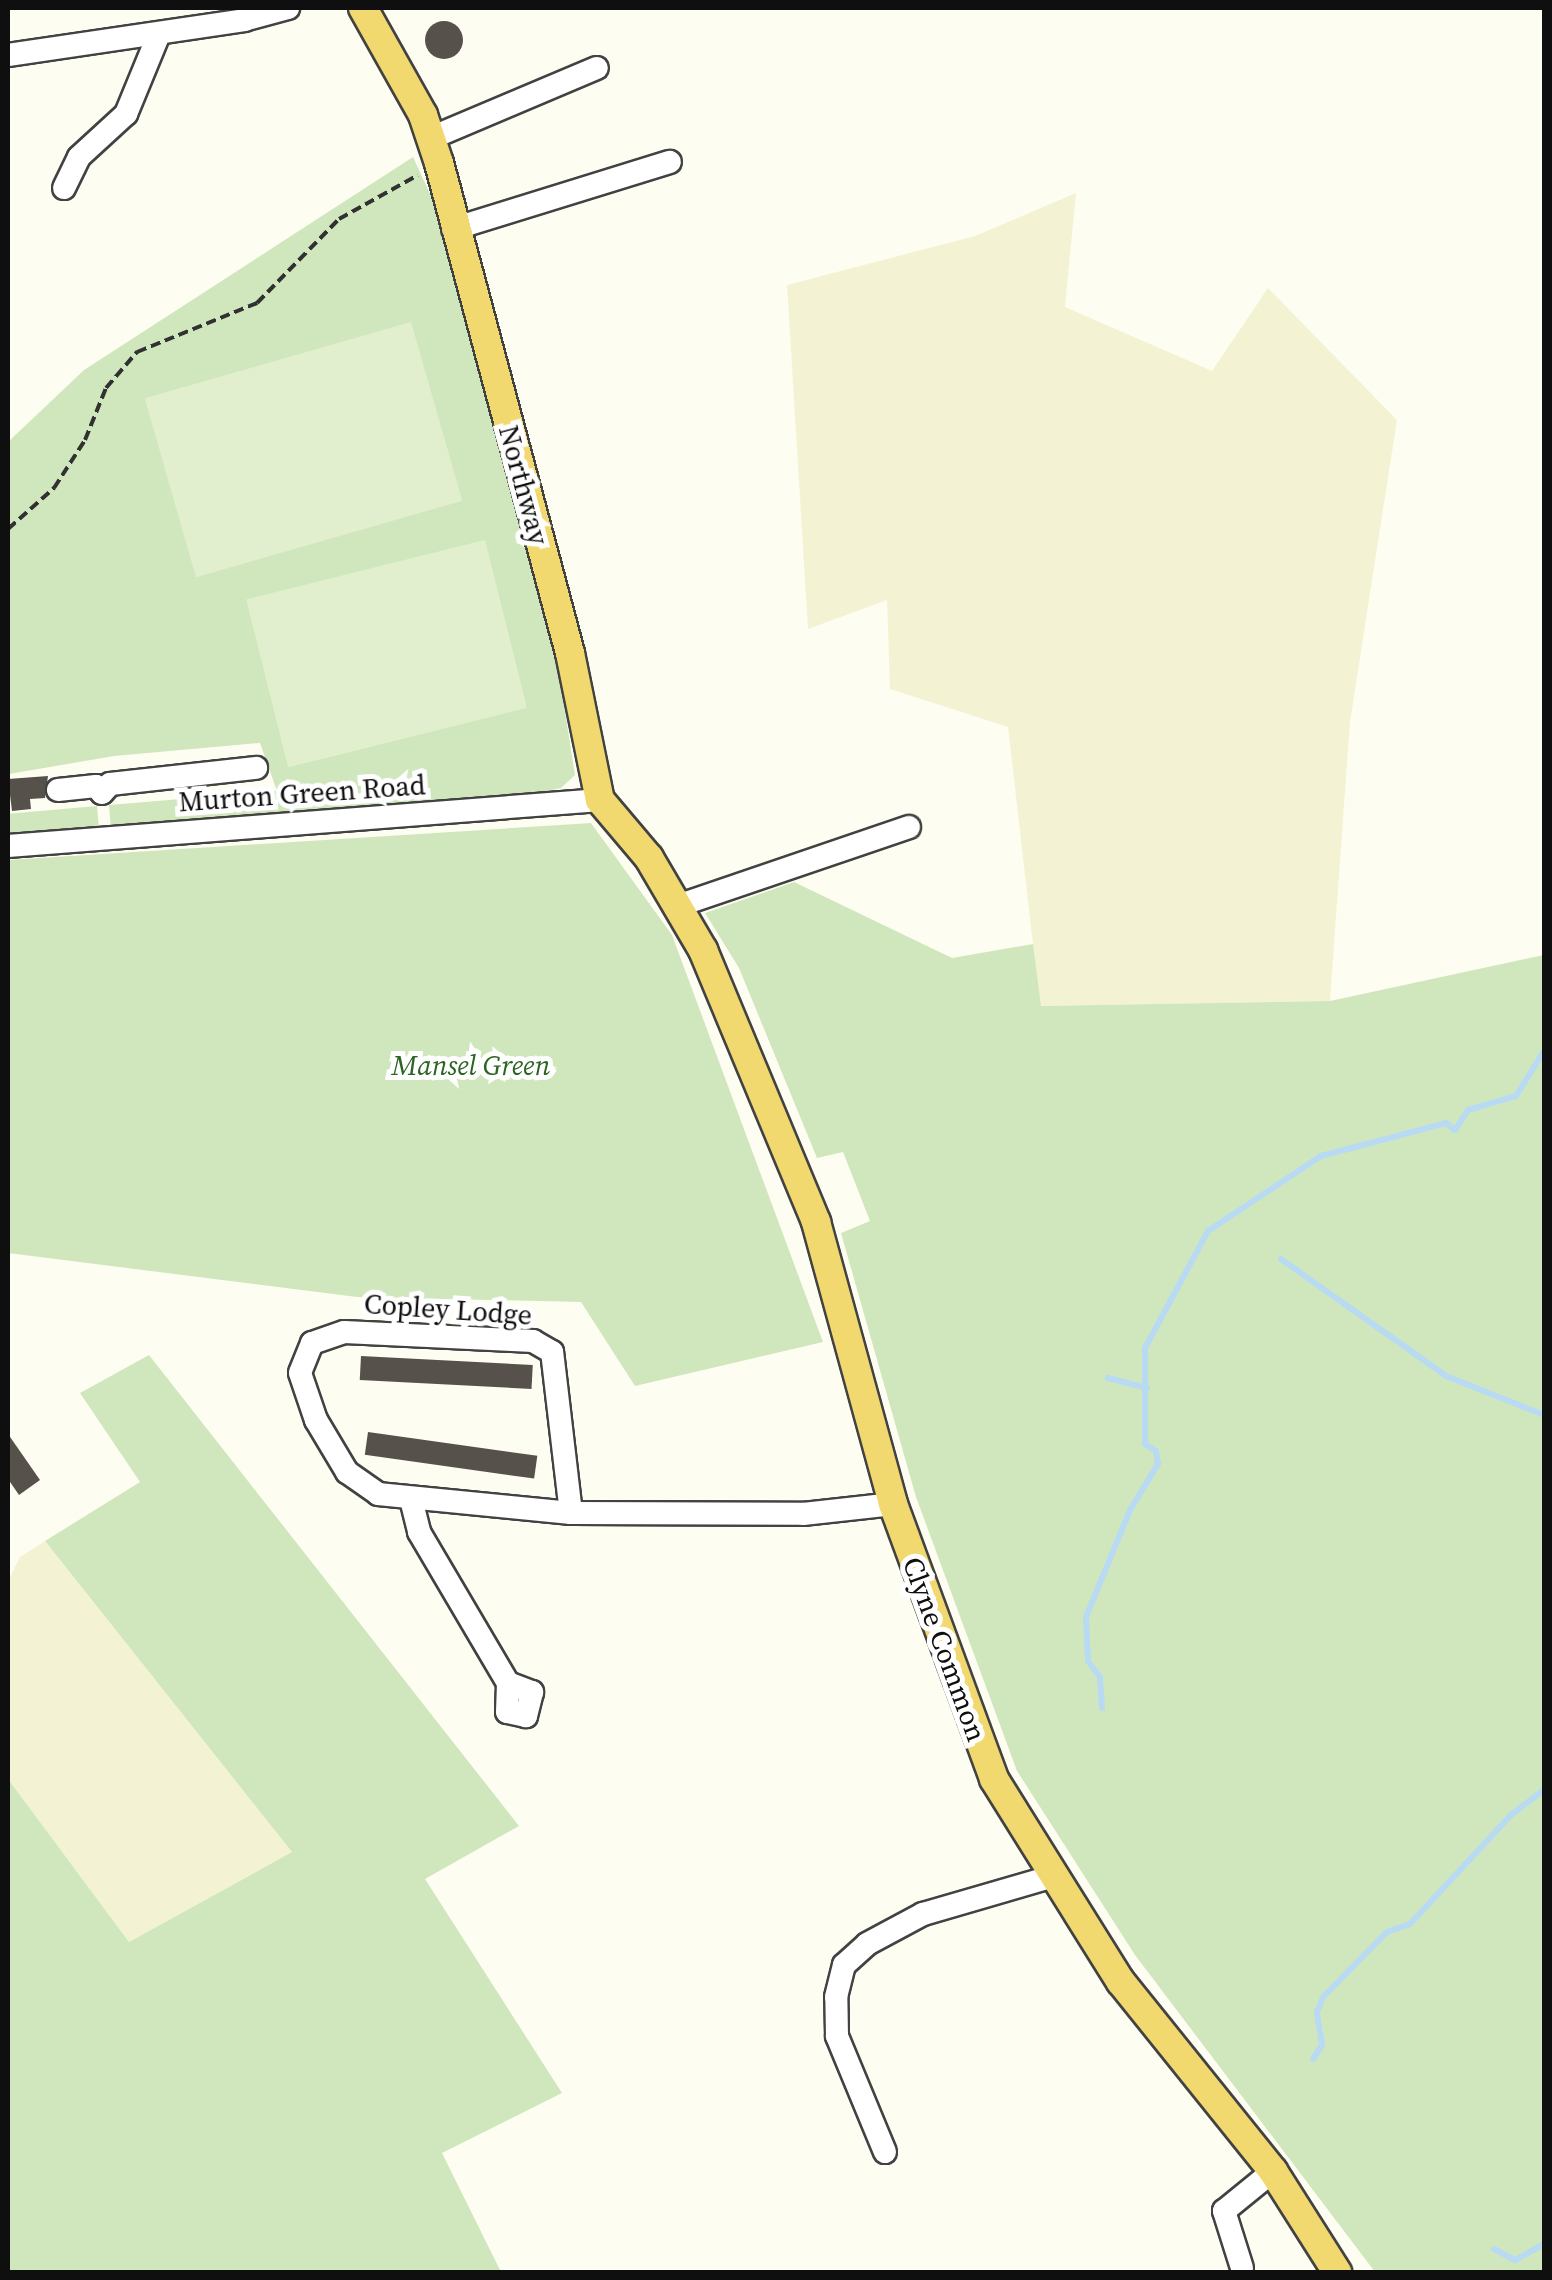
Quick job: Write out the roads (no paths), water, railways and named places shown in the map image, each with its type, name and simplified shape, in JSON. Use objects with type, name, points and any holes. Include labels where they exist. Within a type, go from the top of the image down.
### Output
[{"type":"main road","name":"Northway","points":[[362,8],[435,150],[570,653],[600,800],[649,858],[703,950]]},
{"type":"main road","name":"Clyne Common","points":[[703,950],[816,1222],[893,1504],[994,1779],[1121,1982],[1274,2171],[1337,2272]]},
{"type":"street","points":[[8,56],[159,34],[288,8]]},
{"type":"street","points":[[64,188],[79,156],[126,114],[159,34]]},
{"type":"street","points":[[435,150],[597,68]]},
{"type":"street","points":[[454,229],[670,162]]},
{"type":"street","points":[[102,793],[110,784],[256,768]]},
{"type":"street","points":[[58,790],[96,786],[102,793],[105,838]]},
{"type":"street","name":"Murton Green Road","points":[[8,846],[600,800]]},
{"type":"street","points":[[677,906],[909,827]]},
{"type":"street","name":"Copley Lodge","points":[[571,1513],[552,1352],[533,1341],[344,1332],[312,1343],[300,1374],[316,1420],[347,1472],[378,1494],[571,1513],[803,1514],[893,1504]]},
{"type":"street","points":[[411,1499],[418,1532],[508,1683]]},
{"type":"street","points":[[885,2152],[836,2036],[844,1965],[867,1944],[923,1914],[1054,1876]]},
{"type":"street","points":[[1242,2268],[1224,2211],[1274,2171]]},
{"type":"waterway","points":[[1102,1708],[1100,1677],[1088,1661],[1086,1617],[1130,1510],[1158,1464],[1156,1451],[1145,1444],[1145,1348],[1208,1231],[1321,1156],[1446,1123],[1455,1130],[1468,1110],[1516,1096],[1544,1051]]},
{"type":"waterway","points":[[1281,1259],[1446,1376],[1544,1415]]},
{"type":"waterway","points":[[1108,1378],[1147,1388]]},
{"type":"waterway","points":[[1313,2059],[1322,2045],[1317,2012],[1323,1997],[1387,1932],[1410,1924],[1512,1814],[1544,1790]]},
{"type":"waterway","points":[[1494,2249],[1515,2260],[1544,2244]]},
{"type":"park label","name":"Mansel Green","points":[[471,1065]]}]
